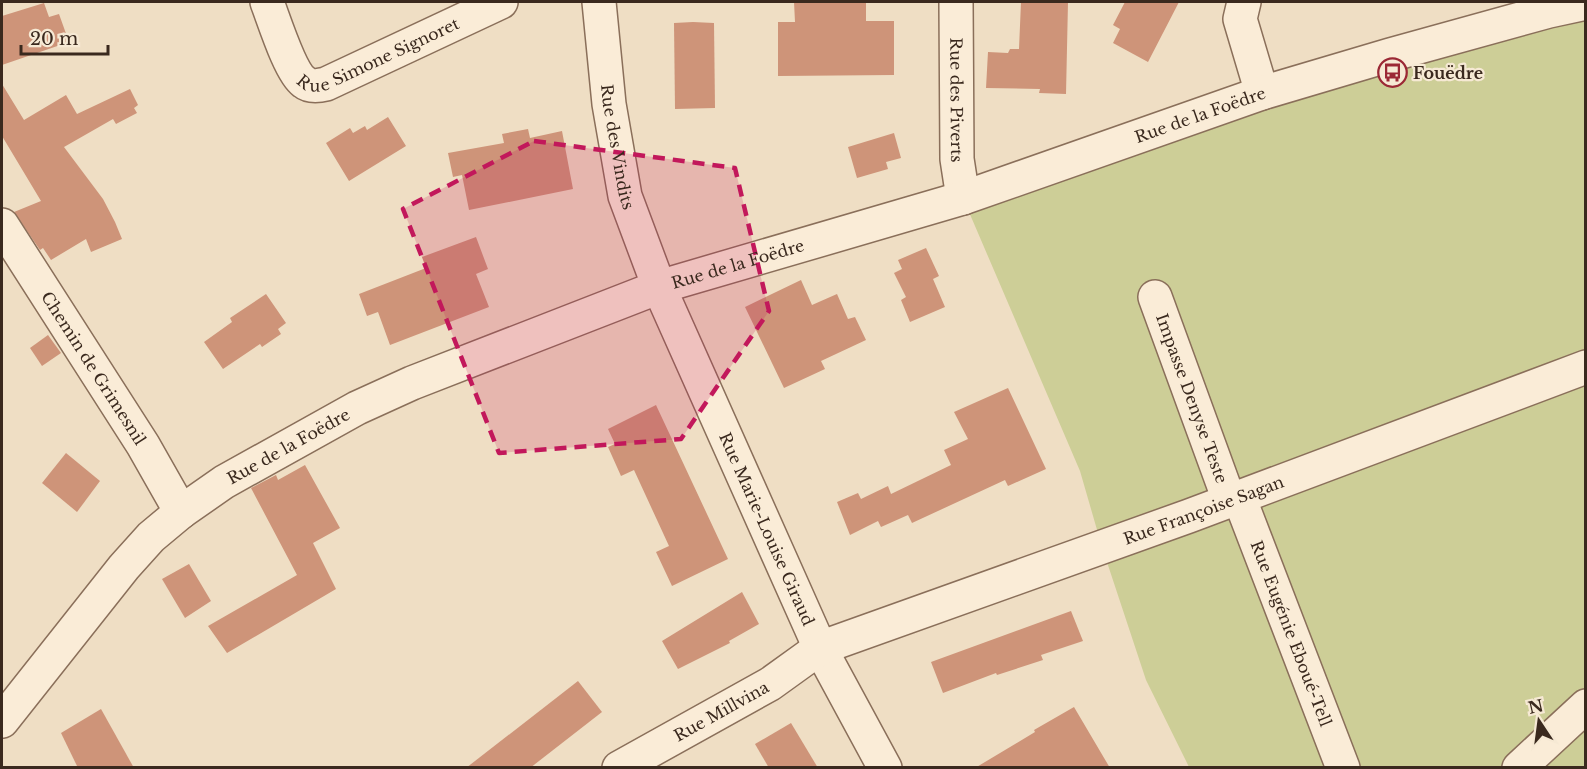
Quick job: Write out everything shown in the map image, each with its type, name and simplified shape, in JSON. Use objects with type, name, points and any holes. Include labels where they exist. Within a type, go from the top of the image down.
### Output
[{"type":"street","name":"Rue Simone Signoret","points":[[267,2],[295,74],[305,84],[314,86],[326,84],[501,2]]},
{"type":"street","name":"Rue des Vindits","points":[[599,2],[609,104],[625,196],[659,287]]},
{"type":"street","name":"Rue des Piverts","points":[[956,2],[957,159],[963,198]]},
{"type":"street","points":[[1244,2],[1240,19],[1262,93]]},
{"type":"street","name":"Rue de la Foëdre","points":[[2,721],[124,567],[151,537],[181,512],[224,482],[357,408],[412,383],[659,287],[963,198],[1262,93],[1547,6],[1586,3]]},
{"type":"street","name":"Chemin de Grimesnil","points":[[2,225],[143,445],[181,512]]},
{"type":"street","name":"Rue Marie-Louise Giraud","points":[[659,287],[819,648],[885,768]]},
{"type":"street","name":"Impasse Denyse Teste","points":[[1155,297],[1234,498]]},
{"type":"street","name":"Rue Françoise Sagan","points":[[819,648],[1189,516],[1586,367]]},
{"type":"street","name":"Rue Eugénie Eboué-Tell","points":[[1234,498],[1343,768]]},
{"type":"street","name":"Rue Millvina","points":[[619,768],[770,684],[819,648]]},
{"type":"street","points":[[1519,768],[1586,706]]},
{"type":"highlighted area","points":[[534,141],[735,168],[769,311],[681,439],[499,453],[403,209]]},
{"type":"green space","points":[[1585,3],[1585,767],[1189,767],[1146,680],[1102,547],[1080,471],[963,198]]},
{"type":"building","points":[[794,2],[866,2],[866,21],[894,21],[894,75],[778,76],[778,22],[795,22]]},
{"type":"building","points":[[1021,2],[1068,2],[1066,94],[1039,93],[1040,89],[986,88],[988,52],[1008,53],[1010,49],[1019,49]]},
{"type":"building","points":[[1125,2],[1179,2],[1148,62],[1113,43],[1120,29],[1113,25]]},
{"type":"building","points":[[44,3],[49,17],[59,14],[69,42],[2,65],[2,16]]},
{"type":"building","points":[[674,23],[714,23],[715,108],[675,109]]},
{"type":"building","points":[[2,84],[24,120],[66,95],[77,114],[130,89],[138,105],[134,108],[137,113],[116,124],[113,119],[64,147],[103,199],[122,239],[91,252],[86,239],[51,260],[43,248],[40,250],[14,212],[41,201],[2,136]]},
{"type":"building","points":[[388,117],[406,146],[349,181],[326,143],[350,128],[353,133],[365,126],[367,130]]},
{"type":"building","points":[[528,129],[530,138],[562,131],[573,189],[469,210],[462,175],[453,177],[448,153],[504,143],[502,134]]},
{"type":"building","points":[[894,133],[901,158],[886,162],[888,169],[857,178],[848,147]]},
{"type":"building","points":[[476,237],[488,269],[476,274],[489,307],[390,345],[378,312],[367,316],[359,294],[426,268],[422,257]]},
{"type":"building","points":[[926,248],[939,276],[933,279],[945,307],[910,322],[901,300],[906,297],[894,273],[902,269],[898,260]]},
{"type":"building","points":[[801,280],[812,305],[837,294],[848,319],[855,317],[866,340],[821,361],[825,369],[784,388],[745,307]]},
{"type":"building","points":[[266,294],[286,323],[278,329],[281,334],[262,347],[260,344],[223,369],[204,342],[232,322],[230,318]]},
{"type":"building","points":[[48,335],[61,353],[42,366],[30,348]]},
{"type":"building","points":[[1008,388],[1046,469],[1008,486],[1005,480],[912,523],[908,515],[881,527],[878,521],[850,535],[837,502],[858,493],[861,499],[888,486],[891,494],[951,465],[944,450],[968,439],[954,412]]},
{"type":"building","points":[[656,405],[728,559],[672,586],[656,552],[669,546],[634,470],[621,476],[608,447],[615,444],[608,429]]},
{"type":"building","points":[[66,453],[100,481],[77,512],[42,483]]},
{"type":"building","points":[[305,465],[340,528],[313,543],[336,589],[227,653],[208,626],[297,575],[251,488],[276,475],[278,480]]},
{"type":"building","points":[[189,564],[211,601],[185,618],[162,579]]},
{"type":"building","points":[[742,592],[759,624],[729,641],[730,643],[678,669],[662,641]]},
{"type":"building","points":[[1071,611],[1083,641],[1041,655],[1043,660],[997,675],[996,673],[943,693],[931,662]]},
{"type":"building","points":[[578,681],[602,712],[530,768],[466,768]]},
{"type":"building","points":[[1074,707],[1110,768],[975,768],[1035,732],[1034,730]]},
{"type":"building","points":[[101,709],[134,768],[78,768],[61,733]]},
{"type":"building","points":[[791,723],[818,768],[769,768],[755,744]]},
{"type":"place","name":"Fouëdre","points":[[1392,73]]}]
